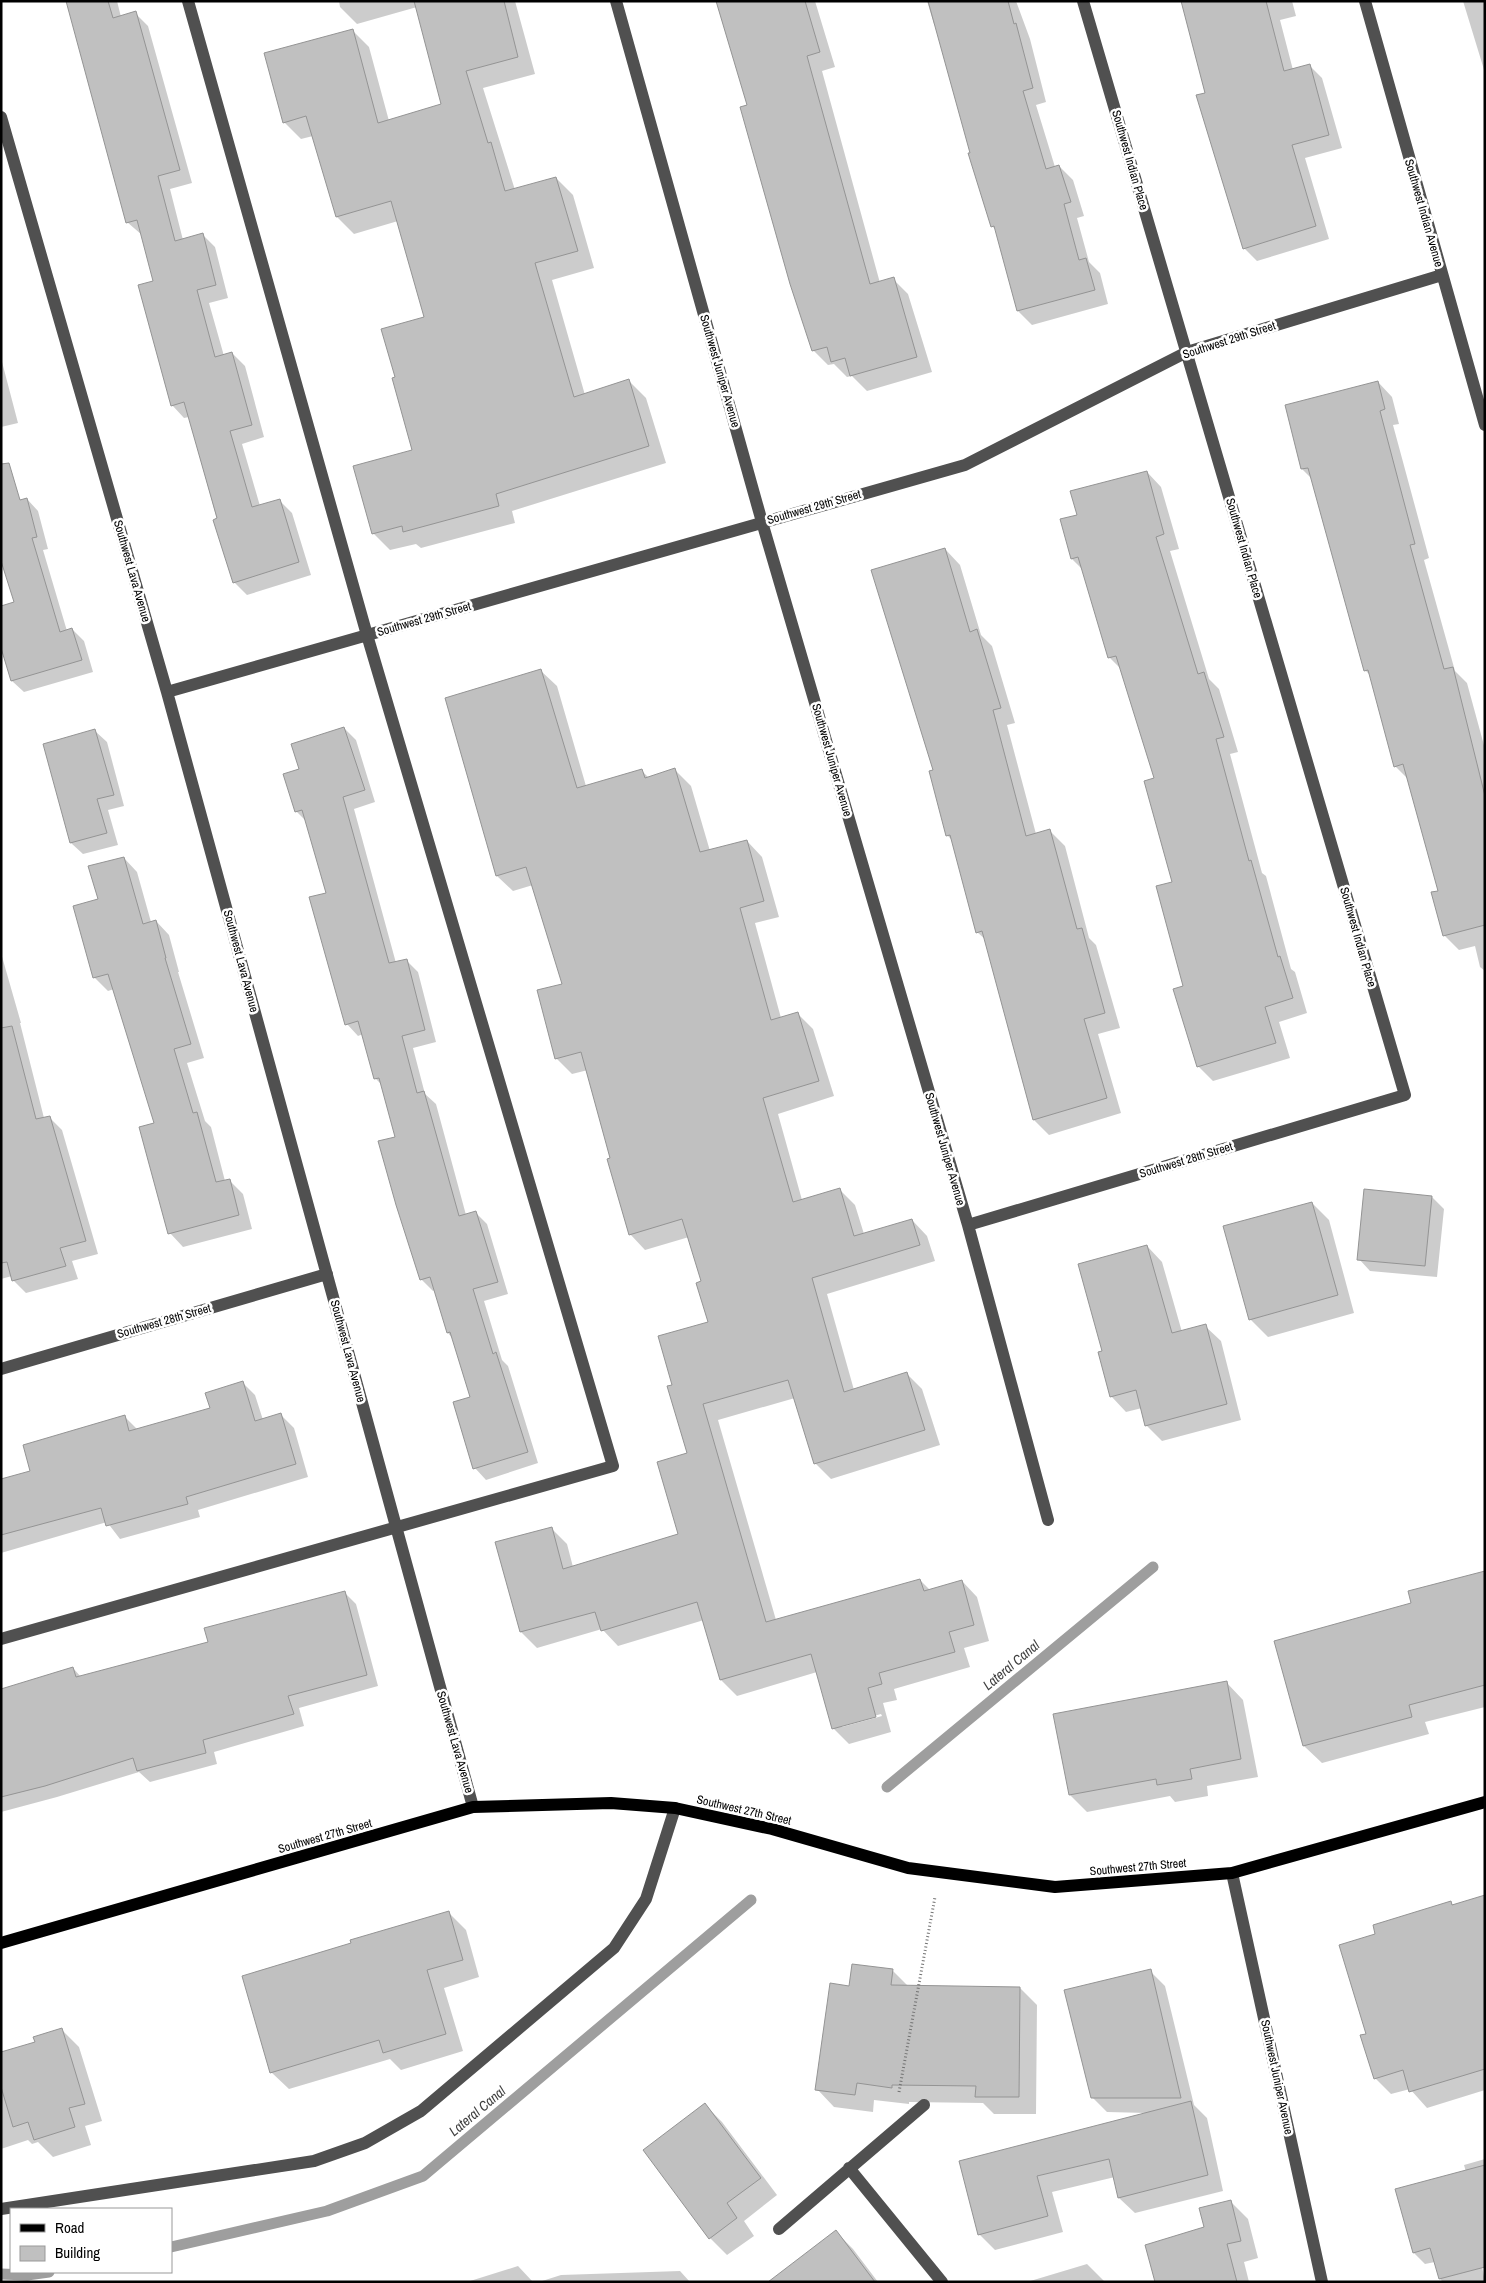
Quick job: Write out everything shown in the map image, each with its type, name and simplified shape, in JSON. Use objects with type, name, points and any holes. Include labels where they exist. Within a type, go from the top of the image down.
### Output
[{"type":"main road","name":"Southwest 27th Street","points":[[1,1943],[474,1807],[610,1803],[675,1808],[772,1829],[908,1868],[1055,1887],[1232,1873],[1485,1802]]},
{"type":"street","points":[[1,1639],[613,1466],[367,635],[188,1]]},
{"type":"street","name":"Southwest Juniper Avenue","points":[[616,1],[762,522],[968,1225],[1048,1520]]},
{"type":"street","name":"Southwest Indian Place","points":[[1083,1],[1405,1095]]},
{"type":"street","name":"Southwest Indian Avenue","points":[[1365,1],[1485,425]]},
{"type":"street","name":"Southwest Lava Avenue","points":[[1,117],[167,692],[474,1807]]},
{"type":"street","name":"Southwest 29th Street","points":[[167,692],[965,465],[1186,352],[1442,275]]},
{"type":"street","name":"Southwest 28th Street","points":[[968,1225],[1405,1095]]},
{"type":"street","name":"Southwest 28th Street","points":[[1,1369],[327,1274]]},
{"type":"street","points":[[1,2209],[314,2161],[366,2143],[420,2111],[614,1948],[646,1899],[675,1808]]},
{"type":"street","name":"Southwest Juniper Avenue","points":[[1232,1873],[1322,2282]]},
{"type":"street","points":[[779,2229],[924,2105]]},
{"type":"street","points":[[849,2168],[942,2282]]},
{"type":"path","points":[[909,2117],[898,2090],[939,1872]]},
{"type":"building","points":[[66,1],[108,1],[113,18],[136,11],[180,170],[158,176],[175,241],[203,233],[216,285],[197,290],[215,357],[232,352],[252,425],[230,431],[252,507],[280,499],[299,562],[233,583],[213,520],[217,518],[184,402],[171,406],[138,285],[153,281],[137,220],[126,223]]},
{"type":"building","points":[[414,1],[504,1],[518,57],[466,71],[488,143],[491,142],[505,191],[556,177],[578,251],[535,263],[574,397],[629,379],[649,446],[496,494],[499,506],[403,532],[402,526],[372,534],[353,466],[412,450],[392,378],[395,377],[381,329],[424,317],[391,201],[336,217],[306,116],[283,123],[264,53],[353,29],[378,123],[441,104]]},
{"type":"building","points":[[716,1],[805,1],[820,52],[807,56],[870,284],[894,277],[917,357],[850,376],[845,358],[831,362],[827,347],[812,351],[790,284],[740,107],[747,105]]},
{"type":"building","points":[[928,1],[1008,1],[1014,24],[1016,23],[1033,88],[1023,91],[1046,169],[1059,165],[1071,202],[1064,204],[1079,260],[1086,258],[1095,290],[1017,311],[994,226],[991,227],[968,153],[970,153]]},
{"type":"building","points":[[1181,1],[1266,1],[1284,71],[1310,64],[1329,135],[1292,145],[1316,226],[1243,249],[1196,95],[1205,93]]},
{"type":"building","points":[[1378,381],[1385,409],[1380,411],[1415,544],[1410,545],[1444,669],[1453,667],[1485,796],[1485,925],[1443,936],[1431,892],[1438,891],[1403,764],[1394,767],[1368,670],[1364,671],[1308,468],[1301,469],[1285,405]]},
{"type":"building","points":[[9,463],[20,500],[27,498],[37,537],[32,538],[60,632],[72,628],[82,660],[11,681],[1,648],[1,606],[14,602],[1,561],[1,464]]},
{"type":"building","points":[[1147,471],[1164,534],[1156,537],[1198,674],[1204,672],[1224,737],[1216,739],[1249,861],[1251,860],[1278,957],[1280,956],[1293,998],[1265,1007],[1276,1043],[1197,1067],[1173,989],[1183,986],[1156,886],[1172,882],[1144,781],[1154,778],[1116,656],[1108,658],[1078,557],[1071,559],[1060,519],[1077,515],[1070,491]]},
{"type":"building","points":[[945,548],[970,632],[977,629],[1001,708],[993,710],[1026,836],[1050,829],[1077,929],[1082,928],[1105,1013],[1084,1019],[1107,1098],[1033,1120],[982,931],[976,933],[950,835],[946,836],[929,771],[933,770],[871,570]]},
{"type":"building","points":[[541,669],[577,788],[642,769],[645,778],[675,768],[700,852],[747,840],[764,901],[740,908],[771,1020],[798,1012],[819,1081],[763,1098],[793,1202],[840,1188],[854,1236],[912,1219],[920,1245],[812,1278],[844,1392],[907,1372],[925,1430],[814,1464],[788,1380],[703,1404],[766,1622],[920,1579],[924,1591],[962,1580],[974,1625],[949,1632],[955,1652],[879,1673],[882,1684],[868,1688],[876,1717],[832,1729],[811,1654],[720,1680],[697,1602],[601,1631],[595,1612],[520,1632],[495,1542],[552,1527],[563,1569],[678,1534],[657,1462],[687,1453],[667,1386],[672,1385],[658,1336],[708,1322],[696,1283],[701,1281],[682,1219],[629,1235],[607,1159],[610,1158],[581,1052],[555,1059],[537,990],[562,984],[526,867],[496,876],[445,698]]},
{"type":"building","points":[[344,727],[365,790],[343,797],[389,963],[407,959],[425,1030],[402,1036],[417,1093],[424,1091],[459,1216],[476,1211],[498,1282],[473,1289],[493,1354],[496,1352],[528,1452],[473,1469],[453,1402],[470,1397],[450,1332],[447,1333],[430,1277],[420,1280],[396,1205],[378,1141],[395,1137],[379,1078],[374,1079],[358,1021],[345,1025],[309,897],[326,893],[302,810],[295,812],[283,774],[299,769],[291,744]]},
{"type":"building","points":[[95,729],[114,795],[97,799],[107,833],[70,843],[43,744]]},
{"type":"building","points":[[124,857],[143,924],[156,920],[165,958],[191,1044],[174,1049],[193,1113],[197,1112],[216,1182],[230,1179],[239,1215],[168,1234],[139,1127],[154,1123],[108,974],[93,978],[73,906],[98,899],[88,866]]},
{"type":"building","points":[[12,1026],[36,1119],[50,1116],[86,1241],[60,1248],[66,1266],[12,1281],[7,1262],[1,1263],[1,1028]]},
{"type":"building","points":[[1364,1189],[1432,1196],[1425,1266],[1357,1260]]},
{"type":"building","points":[[1312,1202],[1338,1295],[1249,1320],[1223,1226]]},
{"type":"building","points":[[1147,1245],[1172,1333],[1206,1324],[1227,1404],[1145,1426],[1136,1390],[1110,1397],[1098,1352],[1102,1351],[1078,1264]]},
{"type":"building","points":[[243,1381],[255,1421],[281,1413],[296,1464],[186,1497],[188,1504],[106,1526],[101,1508],[1,1535],[1,1479],[30,1471],[23,1445],[125,1415],[129,1431],[210,1408],[205,1393]]},
{"type":"building","points":[[1485,1571],[1485,1685],[1409,1705],[1412,1717],[1303,1746],[1274,1641],[1411,1603],[1408,1591]]},
{"type":"building","points":[[345,1591],[367,1675],[288,1696],[294,1714],[203,1740],[206,1753],[137,1771],[133,1758],[45,1786],[1,1797],[1,1689],[73,1667],[76,1677],[208,1642],[204,1628]]},
{"type":"building","points":[[1227,1681],[1241,1759],[1190,1769],[1192,1779],[1157,1785],[1156,1779],[1069,1795],[1053,1714]]},
{"type":"building","points":[[1485,1895],[1485,2069],[1409,2092],[1403,2070],[1374,2079],[1360,2035],[1366,2034],[1339,1945],[1375,1934],[1373,1925],[1451,1901],[1452,1905]]},
{"type":"building","points":[[449,1911],[463,1960],[427,1970],[446,2034],[383,2053],[379,2040],[270,2073],[242,1976],[351,1943],[350,1940]]},
{"type":"building","points":[[852,1964],[893,1969],[891,1985],[1020,1987],[1019,2097],[975,2097],[976,2086],[892,2085],[892,2088],[857,2083],[855,2095],[815,2090],[830,1983],[849,1986]]},
{"type":"building","points":[[1151,1969],[1181,2098],[1091,2098],[1064,1990]]},
{"type":"building","points":[[62,2028],[85,2104],[69,2108],[75,2127],[34,2140],[28,2122],[13,2127],[1,2087],[1,2052],[35,2042],[33,2037]]},
{"type":"building","points":[[1191,2101],[1208,2175],[1118,2198],[1109,2159],[1037,2176],[1048,2216],[978,2235],[959,2161]]},
{"type":"building","points":[[705,2103],[761,2178],[727,2203],[737,2218],[709,2239],[643,2150]]},
{"type":"building","points":[[1485,2165],[1485,2267],[1439,2279],[1430,2248],[1413,2253],[1395,2189]]},
{"type":"building","points":[[1231,2200],[1241,2241],[1227,2244],[1237,2282],[1155,2282],[1145,2245],[1204,2227],[1199,2208]]},
{"type":"building","points":[[836,2230],[875,2282],[768,2282]]},
{"type":"waterway","name":"Lateral Canal","points":[[887,1787],[1153,1567]]},
{"type":"waterway","name":"Lateral Canal","points":[[172,2247],[327,2211],[423,2176],[751,1900]]},
{"type":"waterway","name":"Lateral Canal","points":[[1,2274],[27,2275],[42,2273]]}]
